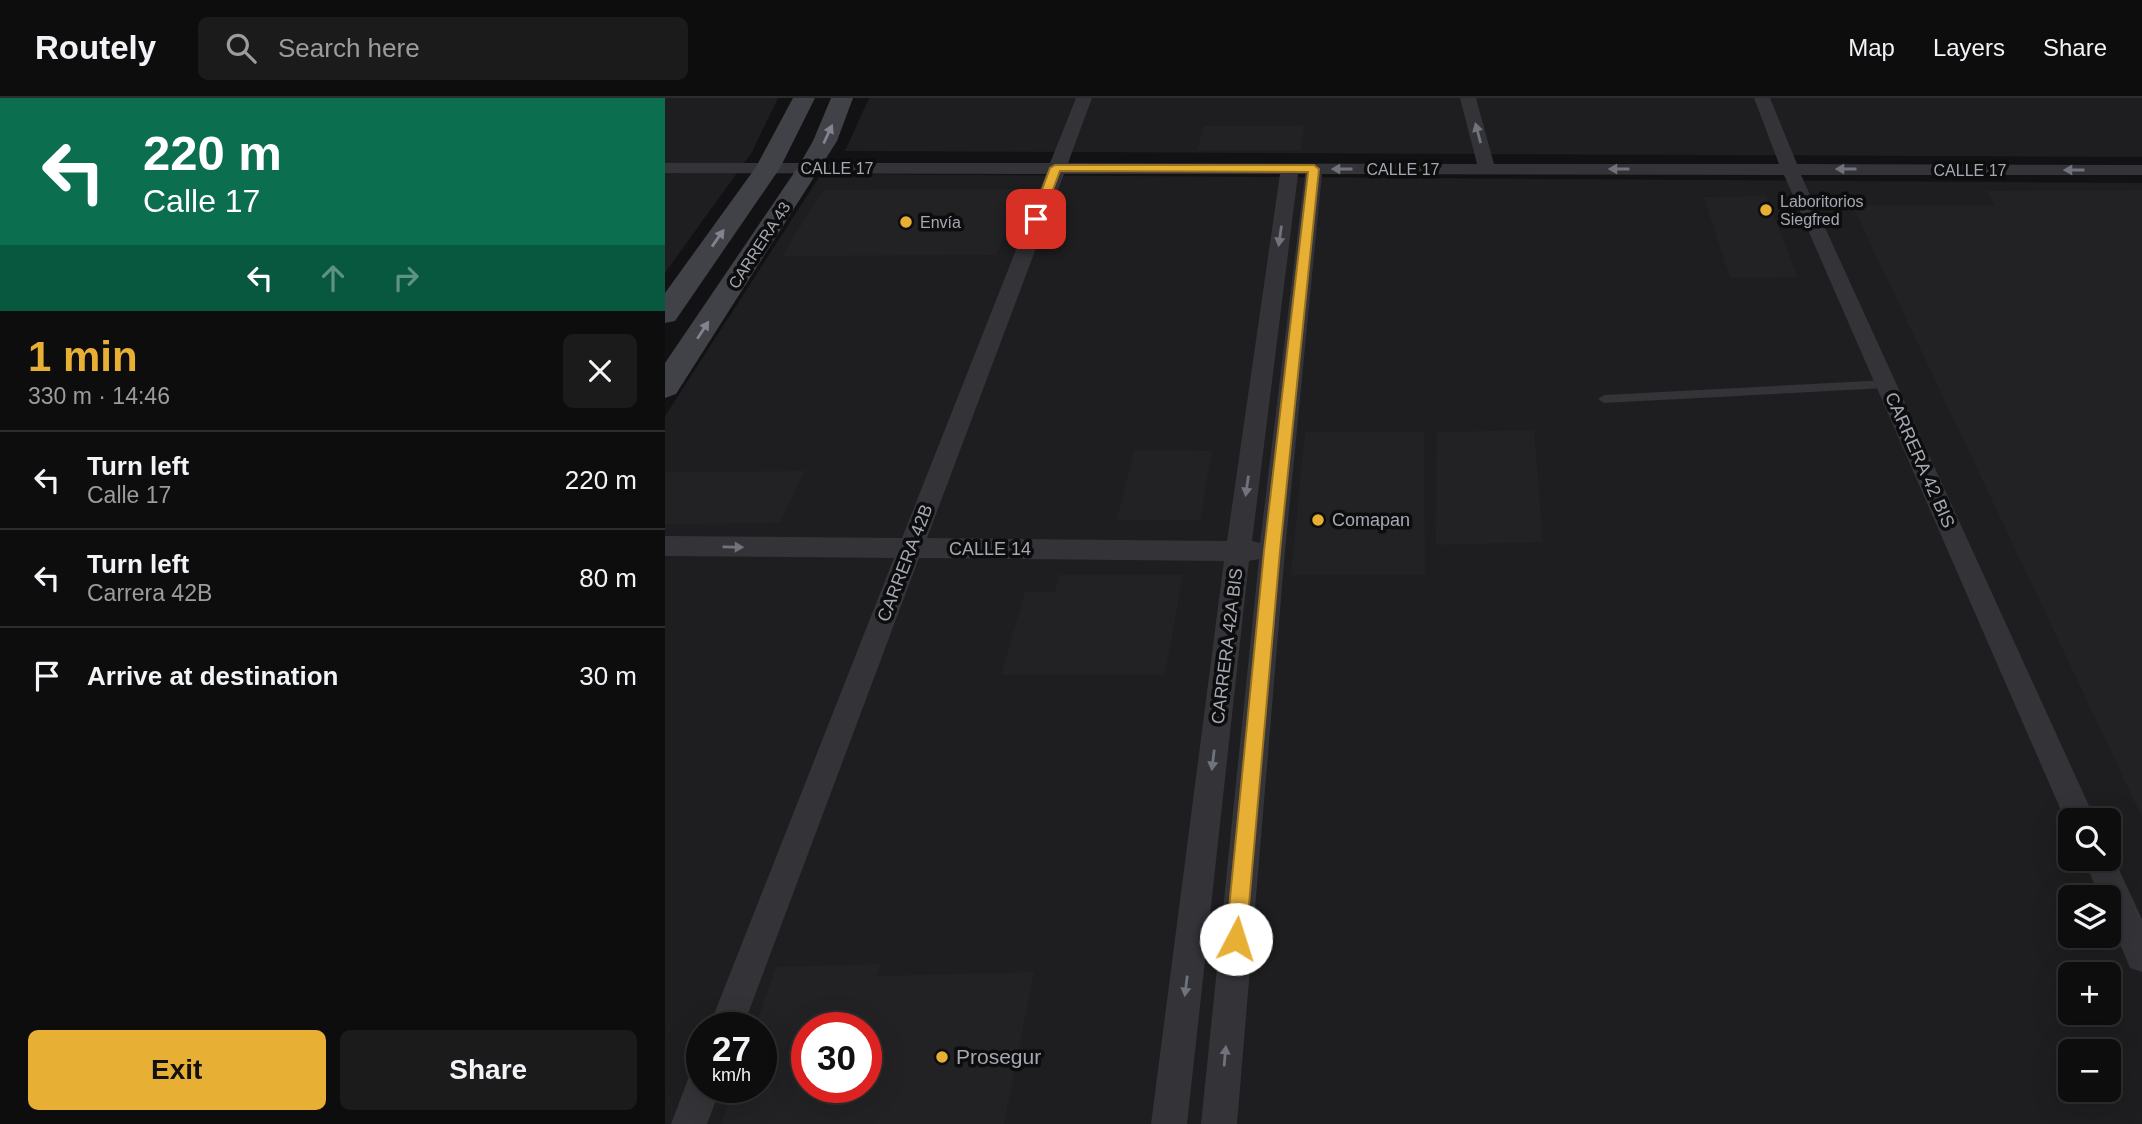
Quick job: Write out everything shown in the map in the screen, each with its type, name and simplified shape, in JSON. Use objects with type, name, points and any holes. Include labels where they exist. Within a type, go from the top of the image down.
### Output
[{"type":"street","name":"CARRERA 43","points":[[665,314],[768,168],[804,98]]},
{"type":"street","name":"CARRERA 43","points":[[665,387],[810,167],[825,141],[842,98]]},
{"type":"street","name":"CARRERA 42B","points":[[732,1012],[1084,98]]},
{"type":"street","points":[[1468,98],[1487,169]]},
{"type":"street","name":"CARRERA 42 BIS","points":[[1762,98],[1790,169],[2075,808]]},
{"type":"street","name":"CALLE 17","points":[[665,168],[2142,170]]},
{"type":"street","name":"CARRERA 42A BIS","points":[[1219,1124],[1272,551],[1293,362],[1302,168]]},
{"type":"street","name":"CARRERA 42A BIS","points":[[1169,1124],[1263,363],[1302,168]]},
{"type":"street","points":[[1263,363],[1293,362]]},
{"type":"street","points":[[1254,436],[1285,435]]},
{"type":"street","name":"CALLE 14","points":[[665,546],[1272,551]]},
{"type":"street","points":[[2104,871],[2142,956]]},
{"type":"street","points":[[689,1124],[697,1103]]},
{"type":"lane","points":[[1604,399],[1887,384]]},
{"type":"shaded area","points":[[665,98],[778,98],[752,152],[665,273]]},
{"type":"shaded area","points":[[869,98],[2142,98],[2142,157],[845,151]]},
{"type":"shaded area","points":[[821,174],[2142,183],[2142,1124],[665,1124],[665,416]]},
{"type":"building","points":[[1204,126],[1304,126],[1301,150],[1197,150]]},
{"type":"building","name":"Envía","points":[[1023,189],[996,255],[782,256],[823,190]]},
{"type":"building","points":[[2142,190],[2142,817],[1852,205],[1995,205],[1986,191]]},
{"type":"building","points":[[1766,196],[1798,277],[1730,278],[1704,197]]},
{"type":"building","points":[[1534,430],[1543,542],[1436,545],[1437,432]]},
{"type":"building","points":[[1305,432],[1424,432],[1425,575],[1291,575]]},
{"type":"building","points":[[1134,450],[1212,451],[1200,520],[1117,520]]},
{"type":"building","points":[[805,471],[780,523],[665,524],[665,472]]},
{"type":"building","points":[[1059,575],[1183,575],[1165,675],[1001,675],[1025,592],[1055,592]]},
{"type":"building","name":"Prosegur","points":[[880,964],[876,976],[1034,972],[1004,1124],[721,1124],[728,1103],[777,1103],[777,1012],[760,1012],[776,967]]},
{"type":"place","name":"Laboritorios Siegfred","points":[[1766,210]]},
{"type":"place","name":"Envía","points":[[906,222]]},
{"type":"place","name":"Comapan","points":[[1318,520]]},
{"type":"place","name":"Prosegur","points":[[942,1057]]},
{"type":"route","points":[[1036,219],[1055,168],[1314,169],[1272,551],[1236,939]]}]
